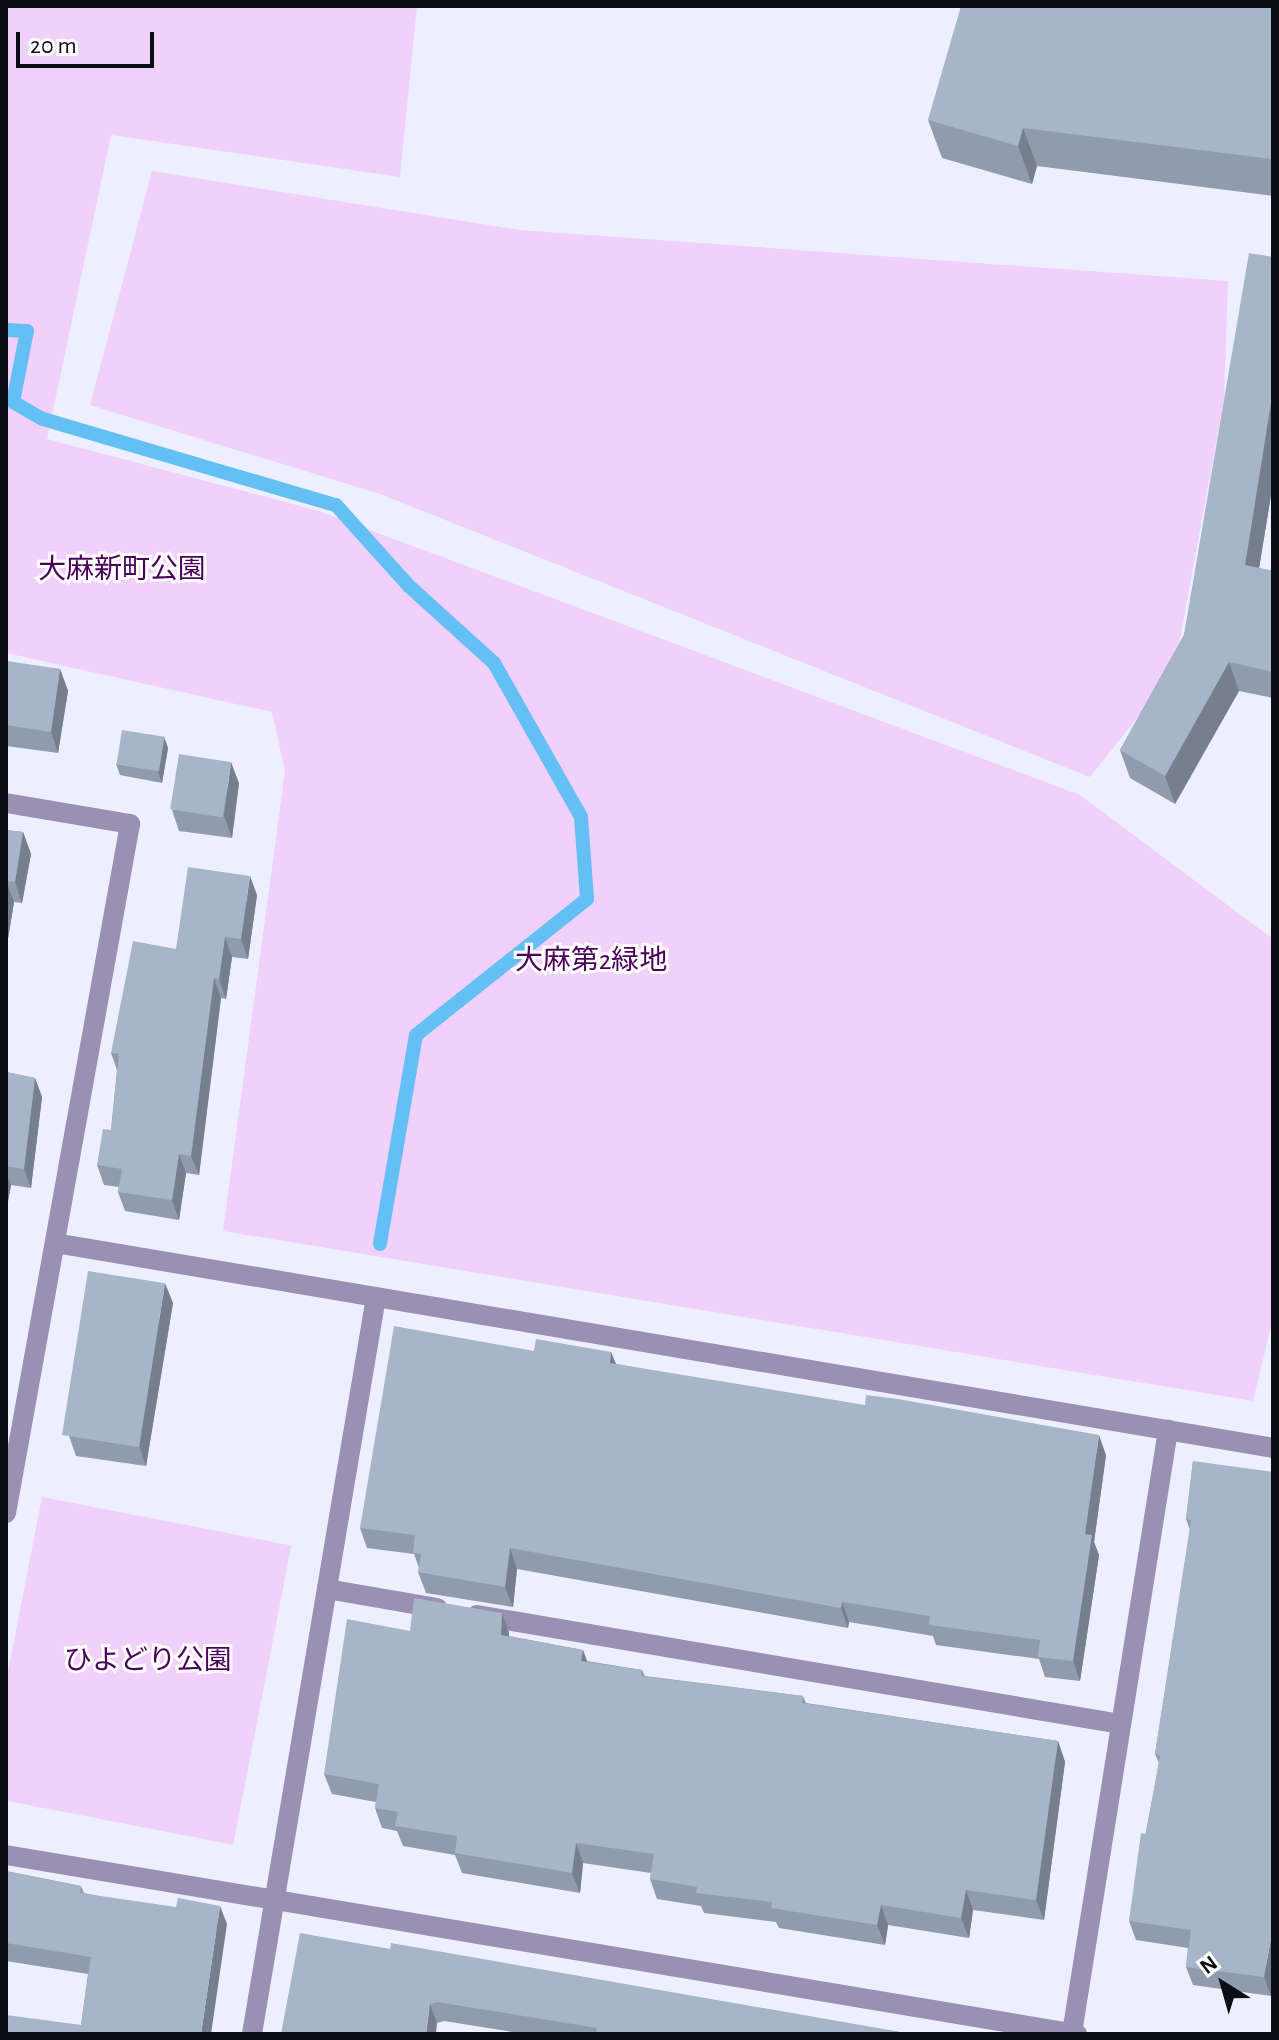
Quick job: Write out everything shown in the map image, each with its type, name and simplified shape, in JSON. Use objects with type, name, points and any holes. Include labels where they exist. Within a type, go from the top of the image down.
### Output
[{"type":"street","points":[[6,803],[130,824],[6,1513]]},
{"type":"street","points":[[55,1243],[1273,1448]]},
{"type":"street","points":[[252,2034],[376,1297]]},
{"type":"street","points":[[6,1855],[1074,2034],[1168,1430]]},
{"type":"street","points":[[327,1589],[1120,1724]]},
{"type":"green space","name":"大麻第2緑地","points":[[6,6],[417,6],[400,177],[111,135],[47,439],[319,511],[1080,795],[1273,939],[1273,1318],[1253,1401],[223,1231],[285,771],[272,712],[6,653]]},
{"type":"green space","points":[[152,171],[519,230],[1228,281],[1224,399],[1174,672],[1090,777],[380,494],[90,405]]},
{"type":"green space","name":"ひよどり公園","points":[[42,1497],[291,1545],[233,1845],[6,1801],[6,1682]]},
{"type":"building","points":[[961,6],[1273,6],[1273,159],[1023,128],[1018,146],[928,120]]},
{"type":"building","points":[[1249,253],[1273,257],[1273,390],[1245,565],[1273,571],[1273,672],[1229,662],[1165,776],[1120,750],[1184,635]]},
{"type":"building","points":[[7,661],[60,669],[51,732],[6,725]]},
{"type":"building","points":[[122,730],[164,737],[159,771],[117,765]]},
{"type":"building","points":[[179,754],[231,762],[223,818],[170,809]]},
{"type":"building","points":[[6,830],[23,832],[15,882],[6,881]]},
{"type":"building","points":[[188,867],[250,876],[241,939],[225,937],[219,979],[214,978],[191,1156],[179,1154],[172,1200],[118,1192],[122,1169],[97,1165],[103,1129],[111,1130],[119,1054],[111,1053],[133,941],[176,949]]},
{"type":"building","points":[[6,1072],[35,1078],[24,1169],[6,1166]]},
{"type":"building","points":[[88,1271],[165,1283],[139,1447],[62,1435]]},
{"type":"building","points":[[394,1326],[534,1351],[536,1339],[611,1352],[610,1363],[865,1405],[866,1395],[898,1399],[1099,1435],[1085,1534],[1092,1535],[1073,1661],[1038,1657],[1040,1640],[929,1625],[930,1616],[842,1602],[841,1608],[510,1548],[505,1587],[418,1572],[421,1554],[413,1553],[415,1535],[360,1528]]},
{"type":"building","points":[[1193,1461],[1273,1472],[1273,1928],[1264,1977],[1186,1967],[1191,1930],[1129,1921],[1141,1833],[1146,1834],[1160,1755],[1155,1754],[1191,1520],[1186,1519]]},
{"type":"building","points":[[414,1598],[502,1613],[501,1635],[583,1650],[581,1661],[642,1670],[641,1676],[803,1696],[802,1703],[1058,1741],[1036,1900],[966,1890],[961,1918],[881,1905],[877,1925],[771,1908],[772,1902],[696,1893],[697,1887],[650,1879],[654,1854],[576,1843],[572,1873],[455,1853],[457,1836],[395,1826],[398,1812],[375,1808],[379,1784],[324,1774],[347,1619],[410,1631]]},
{"type":"building","points":[[6,1871],[81,1886],[80,1893],[176,1907],[178,1898],[220,1906],[201,2034],[6,2034],[6,2015],[81,2025],[91,1957],[6,1943]]},
{"type":"building","points":[[300,1933],[390,1949],[391,1943],[912,2034],[596,2034],[597,2028],[437,2002],[430,2004],[426,2034],[281,2034]]},
{"type":"waterway","points":[[6,330],[27,331],[13,402],[43,419],[336,505],[409,586],[494,663],[581,817],[587,899],[416,1035],[380,1244]]},
{"type":"park label","name":"大麻新町公園","points":[[122,570]]}]
